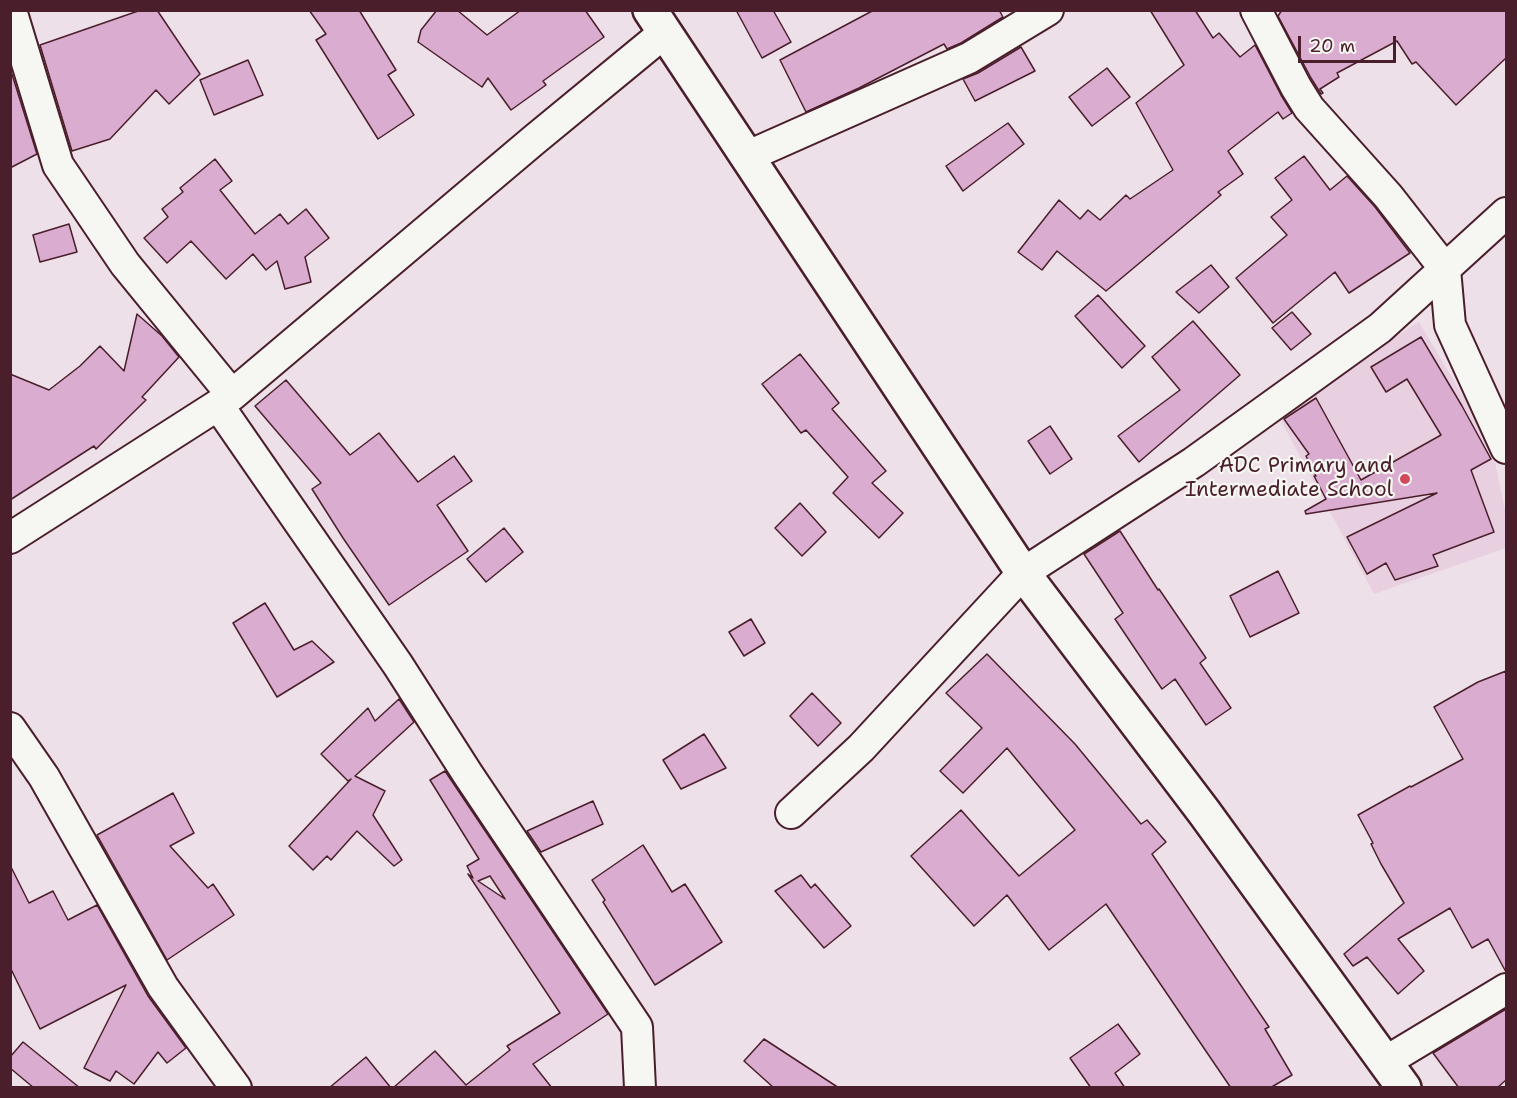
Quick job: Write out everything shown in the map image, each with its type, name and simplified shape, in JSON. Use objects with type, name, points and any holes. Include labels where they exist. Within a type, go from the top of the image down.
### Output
[{"type":"main road","points":[[657,22],[1023,573],[1204,812],[1394,1075]]},
{"type":"street","points":[[11,10],[58,165],[125,264],[225,400],[467,773],[637,1027],[640,1088]]},
{"type":"street","points":[[746,157],[969,57],[1048,10]]},
{"type":"street","points":[[1256,10],[1309,108],[1388,196],[1445,269],[1450,325],[1506,448]]},
{"type":"street","points":[[10,538],[225,400],[534,140],[657,22]]},
{"type":"street","points":[[791,813],[861,748],[1023,573],[1212,449],[1380,328],[1506,213]]},
{"type":"street","points":[[10,728],[44,777],[163,987],[236,1088]]},
{"type":"street","points":[[1394,1075],[1506,989]]},
{"type":"shaded area","name":"ADC Primary and Intermediate School","points":[[1419,322],[1491,443],[1506,515],[1506,548],[1374,594],[1275,410]]},
{"type":"building","points":[[141,10],[157,10],[200,74],[169,104],[156,90],[110,139],[72,151],[40,45]]},
{"type":"building","points":[[309,10],[359,10],[396,70],[388,75],[414,115],[378,139],[316,40],[326,34]]},
{"type":"building","points":[[437,10],[457,10],[487,35],[521,10],[585,10],[604,37],[543,81],[546,85],[511,110],[488,78],[482,87],[418,42],[421,30]]},
{"type":"building","points":[[736,10],[773,10],[791,42],[762,58]]},
{"type":"building","points":[[874,10],[999,10],[1003,17],[961,43],[947,49],[944,44],[859,88],[806,112],[780,60]]},
{"type":"building","points":[[1150,10],[1195,10],[1213,38],[1219,33],[1240,57],[1255,45],[1292,113],[1283,119],[1278,112],[1228,151],[1243,174],[1218,192],[1221,195],[1106,291],[1057,251],[1042,270],[1018,252],[1059,200],[1080,219],[1088,210],[1100,220],[1126,195],[1130,199],[1173,170],[1136,103],[1184,65]]},
{"type":"building","points":[[1282,10],[1506,10],[1506,58],[1456,105],[1416,62],[1412,64],[1397,41],[1337,73],[1339,77],[1320,89],[1323,93],[1321,94],[1278,16]]},
{"type":"building","points":[[1021,47],[1035,71],[975,101],[963,79],[978,73]]},
{"type":"building","points":[[248,60],[263,95],[214,115],[200,80]]},
{"type":"building","points":[[10,68],[37,154],[10,168]]},
{"type":"building","points":[[1107,68],[1130,97],[1092,126],[1069,97]]},
{"type":"building","points":[[1008,123],[1024,144],[963,191],[946,166]]},
{"type":"building","points":[[1304,156],[1330,190],[1347,176],[1375,207],[1410,253],[1349,293],[1335,272],[1273,323],[1236,278],[1287,235],[1271,217],[1292,200],[1275,178]]},
{"type":"building","points":[[215,159],[232,181],[220,190],[255,234],[280,214],[288,224],[306,209],[329,238],[305,257],[311,282],[285,289],[277,261],[266,270],[253,254],[226,279],[191,241],[167,263],[144,238],[168,217],[162,209],[183,192],[180,188]]},
{"type":"building","points":[[69,224],[77,252],[40,262],[33,235]]},
{"type":"building","points":[[1211,265],[1229,287],[1199,313],[1176,292]]},
{"type":"building","points":[[1098,295],[1145,346],[1122,368],[1075,316]]},
{"type":"building","points":[[1292,312],[1311,334],[1291,350],[1272,328]]},
{"type":"building","points":[[137,314],[162,336],[179,357],[142,397],[146,400],[96,449],[94,446],[10,500],[10,374],[49,390],[80,366],[100,346],[124,371]]},
{"type":"building","points":[[1193,321],[1240,375],[1139,462],[1118,436],[1180,390],[1152,357]]},
{"type":"building","points":[[1421,337],[1491,459],[1471,470],[1494,532],[1433,555],[1438,566],[1395,580],[1386,563],[1367,574],[1347,537],[1437,493],[1306,514],[1305,511],[1326,499],[1306,456],[1309,454],[1284,419],[1316,398],[1361,480],[1441,435],[1407,379],[1386,392],[1371,367]]},
{"type":"building","points":[[800,354],[839,403],[832,409],[886,471],[872,483],[903,513],[879,538],[833,493],[848,477],[806,430],[801,433],[762,384]]},
{"type":"building","points":[[286,380],[350,455],[379,433],[418,482],[454,456],[472,481],[437,505],[468,551],[389,605],[312,489],[321,483],[255,406]]},
{"type":"building","points":[[1050,426],[1072,459],[1050,474],[1028,441]]},
{"type":"building","points":[[800,503],[826,532],[802,556],[775,528]]},
{"type":"building","points":[[504,528],[523,552],[486,582],[467,559]]},
{"type":"building","points":[[1120,531],[1206,658],[1200,663],[1231,708],[1206,725],[1175,679],[1162,689],[1115,619],[1123,613],[1084,554]]},
{"type":"building","points":[[1278,571],[1299,613],[1250,637],[1230,596]]},
{"type":"building","points":[[265,603],[294,650],[312,641],[334,662],[277,697],[233,623]]},
{"type":"building","points":[[751,619],[765,643],[744,656],[729,632]]},
{"type":"building","points":[[987,654],[1075,744],[1141,824],[1147,820],[1166,842],[1152,854],[1269,1027],[1265,1029],[1292,1075],[1270,1088],[1231,1088],[1106,904],[1049,950],[1007,895],[974,926],[911,856],[961,810],[1019,876],[1075,830],[1007,748],[963,793],[940,771],[982,728],[946,693]]},
{"type":"building","points":[[1506,671],[1506,972],[1488,939],[1472,948],[1450,908],[1398,939],[1424,971],[1398,994],[1367,957],[1353,966],[1344,954],[1404,903],[1381,864],[1358,815],[1463,759],[1434,707],[1478,682]]},
{"type":"building","points":[[812,693],[841,723],[818,746],[790,716]]},
{"type":"building","points":[[399,699],[414,722],[355,776],[385,791],[373,815],[402,860],[394,866],[357,831],[331,860],[327,856],[313,870],[289,846],[351,779],[348,781],[321,754],[368,708],[375,721]]},
{"type":"building","points":[[704,734],[726,768],[681,789],[663,760]]},
{"type":"building","points":[[445,771],[608,1014],[533,1064],[552,1088],[393,1088],[435,1051],[466,1085],[510,1050],[507,1046],[560,1013],[468,874],[473,878],[467,866],[479,859],[430,780]],"holes":[[[490,876],[505,899],[478,881]]]},
{"type":"building","points":[[173,793],[194,833],[170,846],[208,888],[213,884],[234,915],[167,960],[97,835]]},
{"type":"building","points":[[593,801],[603,824],[541,852],[527,831]]},
{"type":"building","points":[[643,845],[672,892],[685,884],[722,942],[655,985],[603,902],[605,900],[592,880]]},
{"type":"building","points":[[10,865],[29,903],[53,891],[68,920],[97,905],[148,996],[186,1048],[167,1063],[158,1052],[134,1084],[116,1071],[110,1081],[84,1068],[126,985],[40,1029],[10,967]]},
{"type":"building","points":[[801,875],[811,888],[815,884],[851,926],[824,948],[775,891]]},
{"type":"building","points":[[1506,1009],[1506,1080],[1497,1088],[1459,1088],[1433,1053]]},
{"type":"building","points":[[1118,1024],[1140,1054],[1115,1073],[1125,1088],[1091,1088],[1070,1058]]},
{"type":"building","points":[[764,1039],[839,1088],[774,1088],[744,1061]]},
{"type":"building","points":[[23,1042],[80,1088],[34,1088],[10,1068],[10,1057]]},
{"type":"building","points":[[366,1057],[391,1088],[329,1088]]},
{"type":"place","name":"ADC Primary and Intermediate School","points":[[1405,479]]}]
